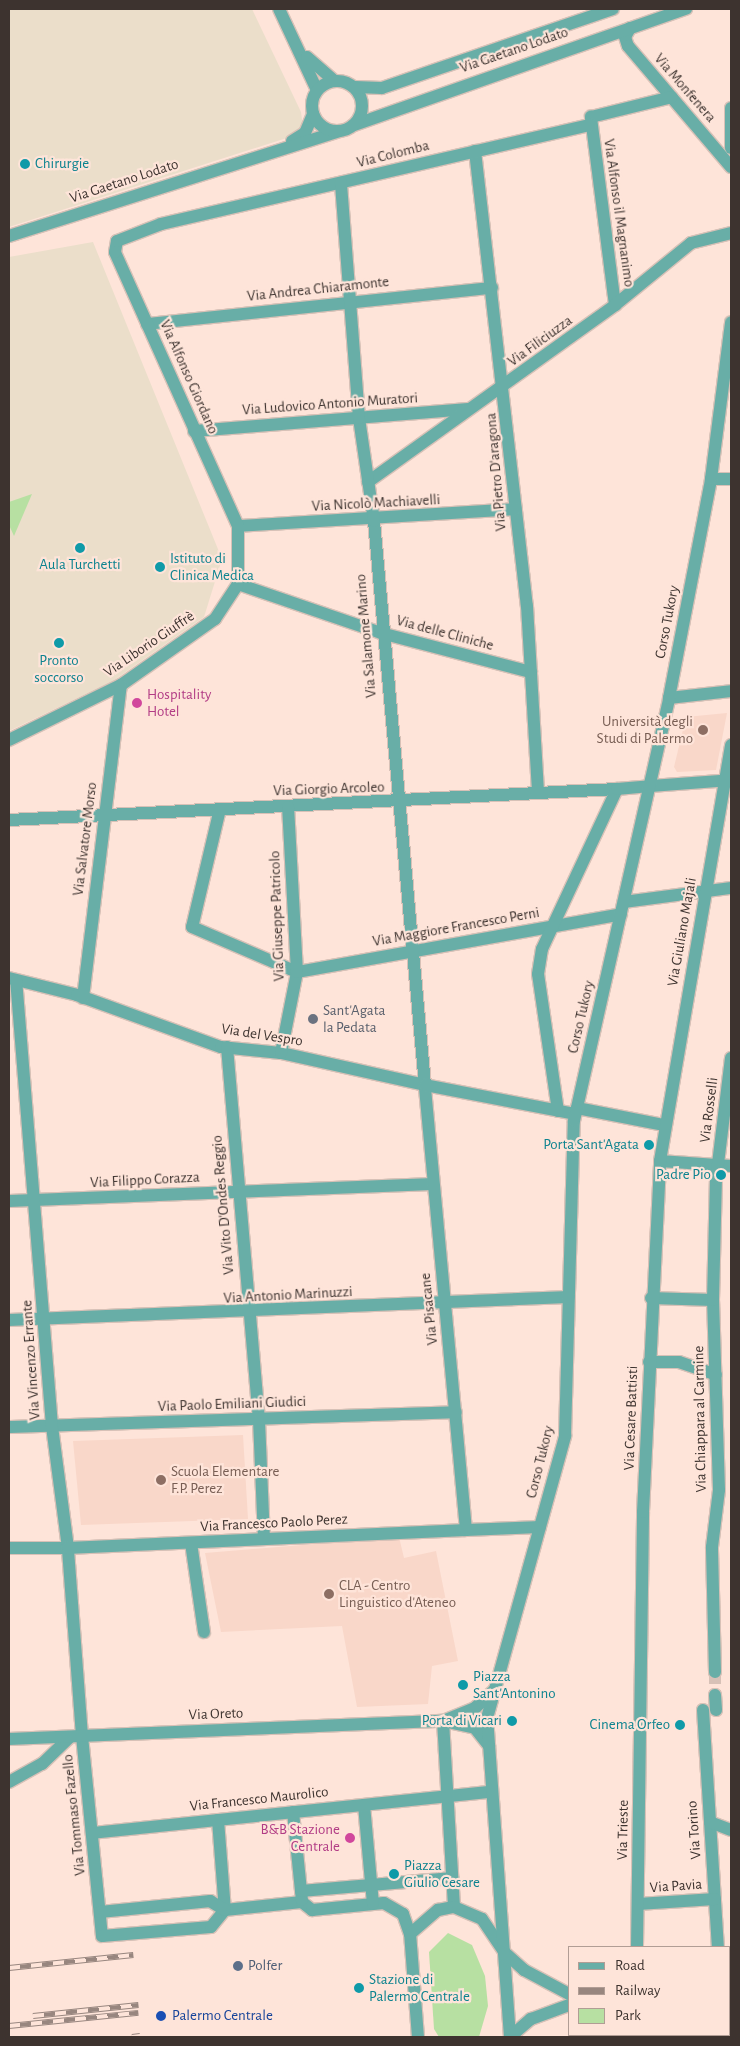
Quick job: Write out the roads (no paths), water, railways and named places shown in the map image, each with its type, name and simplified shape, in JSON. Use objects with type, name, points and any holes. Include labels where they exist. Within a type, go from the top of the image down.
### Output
[{"type":"street","points":[[279,9],[317,90],[313,114],[324,127],[340,131],[354,125],[363,107],[355,87],[333,80],[298,49]]},
{"type":"street","name":"Via Gaetano Lodato","points":[[354,125],[686,9]]},
{"type":"street","name":"Via Gaetano Lodato","points":[[355,87],[382,88],[604,10]]},
{"type":"street","name":"Via Monfenera","points":[[630,28],[625,37],[628,46],[731,167]]},
{"type":"street","points":[[317,90],[333,80]]},
{"type":"street","name":"Via Colomba","points":[[117,241],[161,224],[591,125],[591,117],[672,97]]},
{"type":"street","points":[[731,108],[731,148]]},
{"type":"street","name":"Via Gaetano Lodato","points":[[278,148],[305,133],[313,114]]},
{"type":"street","name":"Via Alfonso il Magnanimo","points":[[591,125],[615,305]]},
{"type":"street","name":"Via Gaetano Lodato","points":[[9,236],[278,148],[340,131]]},
{"type":"street","name":"Via Pietro D'aragona","points":[[475,151],[516,510],[531,672],[538,792]]},
{"type":"street","name":"Via Salamone Marino","points":[[341,183],[359,418],[374,521],[381,633],[425,1085]]},
{"type":"street","name":"Via Filiciuzza","points":[[368,482],[468,409],[503,388],[615,305],[690,242],[731,233]]},
{"type":"street","name":"Via Alfonso Giordano","points":[[117,241],[115,252],[238,526]]},
{"type":"street","name":"Via Andrea Chiaramonte","points":[[147,324],[492,288]]},
{"type":"street","name":"Corso Tukory","points":[[510,2037],[487,1718],[565,1436],[576,1111],[669,698],[711,478],[729,353],[731,322]]},
{"type":"street","name":"Via Ludovico Antonio Muratori","points":[[194,431],[468,409]]},
{"type":"street","points":[[711,478],[731,479]]},
{"type":"street","name":"Via Nicolò Machiavelli","points":[[238,526],[374,521],[516,510]]},
{"type":"street","points":[[238,526],[238,584]]},
{"type":"street","name":"Via delle Cliniche","points":[[238,584],[381,633],[531,672]]},
{"type":"street","name":"Via Liborio Giuffrè","points":[[9,740],[121,685],[215,619],[238,584]]},
{"type":"street","name":"Via Salvatore Morso","points":[[83,998],[103,815],[121,685]]},
{"type":"street","points":[[669,698],[731,691]]},
{"type":"street","name":"Via Giuliano Majali","points":[[664,1125],[705,890],[728,780],[731,745]]},
{"type":"street","name":"Via Giorgio Arcoleo","points":[[9,820],[398,802],[538,792],[617,789],[728,780]]},
{"type":"street","name":"Corso Tukory","points":[[558,1111],[538,974],[550,927],[617,789]]},
{"type":"street","name":"Via Giuseppe Patricolo","points":[[281,1053],[297,972],[288,807]]},
{"type":"street","points":[[220,809],[192,927],[297,972]]},
{"type":"street","name":"Via Maggiore Francesco Perni","points":[[297,972],[550,927],[622,908],[705,890],[731,888]]},
{"type":"street","name":"Via del Vespro","points":[[13,979],[83,998],[227,1047],[281,1053],[425,1085],[558,1111],[576,1111],[664,1125]]},
{"type":"street","name":"Via Vincenzo Errante","points":[[13,979],[36,1201],[52,1426],[68,1548],[76,1737]]},
{"type":"street","name":"Via Vito D'Ondes Reggio","points":[[227,1047],[237,1192],[259,1420],[264,1539]]},
{"type":"street","name":"Via Rosselli","points":[[725,1166],[731,1058]]},
{"type":"street","name":"Via Pisacane","points":[[425,1085],[466,1530]]},
{"type":"street","name":"Via Cesare Battisti","points":[[641,1712],[649,1362],[660,1161],[664,1125]]},
{"type":"street","points":[[660,1161],[725,1166]]},
{"type":"street","name":"Via Chiappara al Carmine","points":[[715,1672],[712,1547],[719,1490],[713,1300],[725,1166]]},
{"type":"street","name":"Via Filippo Corazza","points":[[9,1201],[434,1184]]},
{"type":"street","name":"Via Antonio Marinuzzi","points":[[9,1320],[249,1313],[569,1297]]},
{"type":"street","points":[[652,1298],[713,1300]]},
{"type":"street","points":[[649,1362],[679,1362],[716,1375]]},
{"type":"street","name":"Via Paolo Emiliani Giudici","points":[[9,1428],[456,1412]]},
{"type":"street","points":[[719,1490],[731,1481]]},
{"type":"street","name":"Via Francesco Paolo Perez","points":[[9,1548],[68,1548],[540,1527]]},
{"type":"street","points":[[191,1543],[204,1632]]},
{"type":"street","points":[[443,1721],[475,1708],[494,1689]]},
{"type":"street","name":"Via Torino","points":[[716,1695],[709,1710],[710,1822],[718,1946]]},
{"type":"street","name":"Via Trieste","points":[[638,1946],[641,1712]]},
{"type":"street","points":[[443,1721],[475,1728],[489,1746]]},
{"type":"street","points":[[443,1721],[454,1907]]},
{"type":"street","name":"Via Oreto","points":[[9,1739],[443,1721]]},
{"type":"street","points":[[9,1782],[42,1764],[76,1737]]},
{"type":"street","name":"Via Tommaso Fazello","points":[[76,1737],[92,1833],[102,1936],[211,1927],[225,1910]]},
{"type":"street","name":"Via Francesco Maurolico","points":[[92,1833],[492,1792]]},
{"type":"street","points":[[364,1805],[373,1904]]},
{"type":"street","points":[[293,1812],[301,1897],[312,1910],[373,1904],[396,1907],[405,1918],[410,1934],[418,2037]]},
{"type":"street","points":[[218,1820],[225,1910]]},
{"type":"street","points":[[710,1822],[731,1830]]},
{"type":"street","points":[[100,1912],[210,1901],[225,1910],[371,1885],[452,1878]]},
{"type":"street","name":"Via Pavia","points":[[638,1904],[715,1899]]},
{"type":"street","points":[[410,1934],[426,1916],[454,1907],[482,1919],[504,1952],[534,1977],[568,1994]]},
{"type":"street","points":[[510,2037],[531,2019],[568,2005]]},
{"type":"tunnel","points":[[715,1672],[715,1695]]},
{"type":"railway","points":[[9,1968],[133,1955]]},
{"type":"railway","points":[[33,2016],[138,2005]]},
{"type":"railway","points":[[9,2026],[138,2013]]},
{"type":"railway","points":[[132,2037],[140,2036]]},
{"type":"place","name":"Chirurgie","points":[[25,164]]},
{"type":"place","name":"Aula Turchetti","points":[[80,548]]},
{"type":"place","name":"Istituto di Clinica Medica","points":[[160,567]]},
{"type":"place","name":"Pronto soccorso","points":[[59,643]]},
{"type":"place","name":"Hospitality Hotel","points":[[137,703]]},
{"type":"place","name":"Università degli Studi di Palermo","points":[[703,730]]},
{"type":"place","name":"Sant'Agata la Pedata","points":[[313,1019]]},
{"type":"place","name":"Porta Sant'Agata","points":[[649,1145]]},
{"type":"place","name":"Padre Pio","points":[[721,1175]]},
{"type":"place","name":"Scuola Elementare F.P. Perez","points":[[161,1480]]},
{"type":"place","name":"CLA - Centro Linguistico d'Ateneo","points":[[329,1594]]},
{"type":"place","name":"Piazza Sant'Antonino","points":[[463,1685]]},
{"type":"place","name":"Porta di Vicari","points":[[512,1721]]},
{"type":"place","name":"Cinema Orfeo","points":[[680,1725]]},
{"type":"place","name":"B&B Stazione Centrale","points":[[350,1838]]},
{"type":"place","name":"Piazza Giulio Cesare","points":[[394,1874]]},
{"type":"place","name":"Polfer","points":[[238,1966]]},
{"type":"place","name":"Stazione di Palermo Centrale","points":[[359,1988]]},
{"type":"place","name":"Palermo Centrale","points":[[161,2016]]}]
